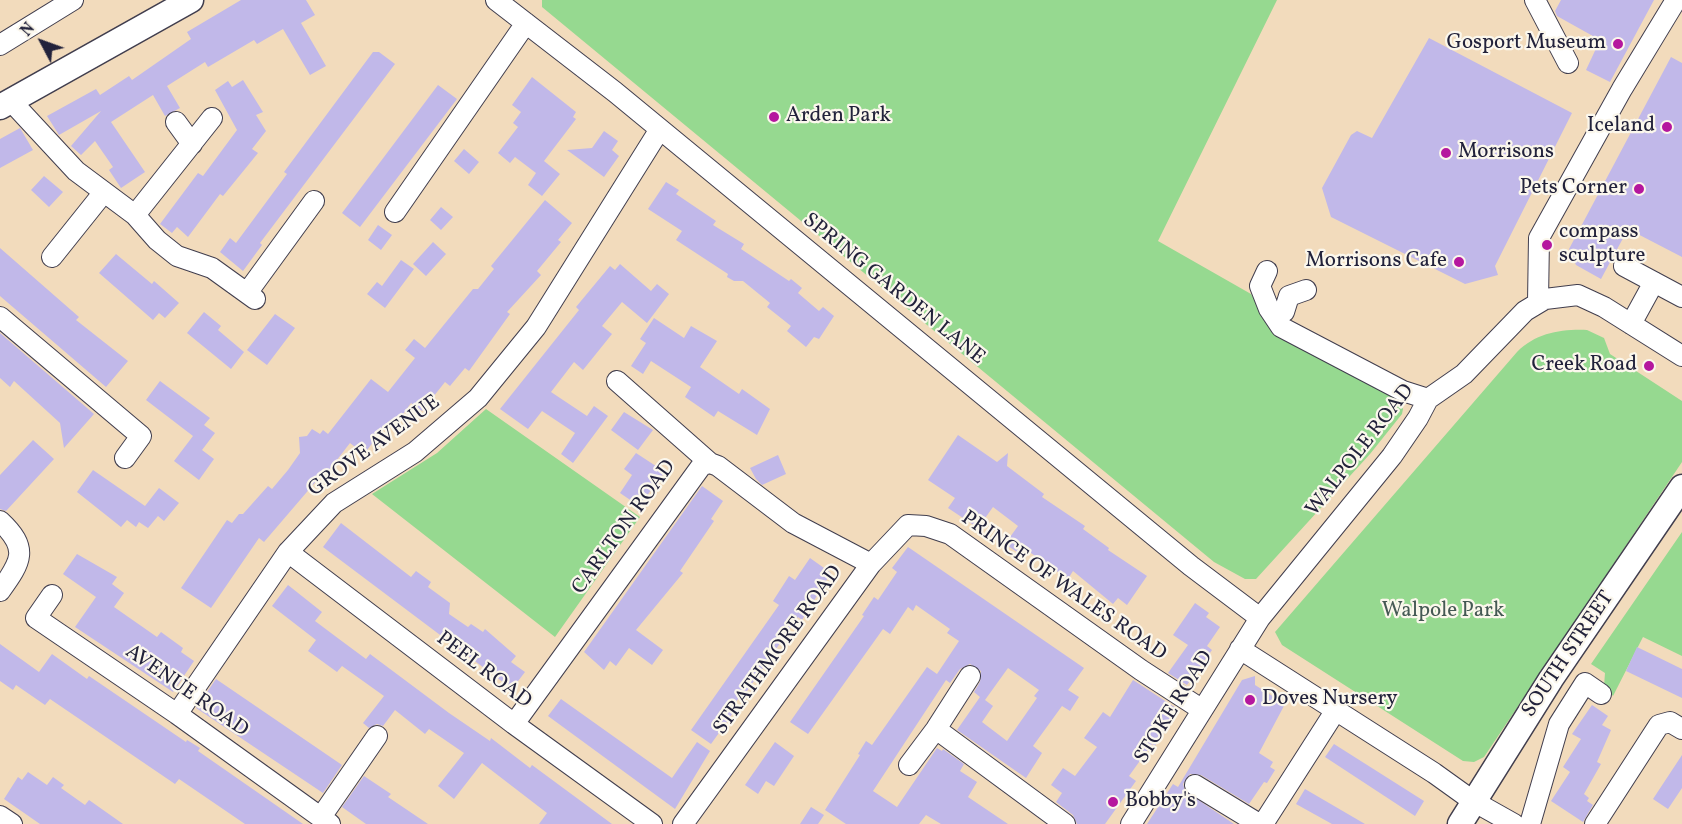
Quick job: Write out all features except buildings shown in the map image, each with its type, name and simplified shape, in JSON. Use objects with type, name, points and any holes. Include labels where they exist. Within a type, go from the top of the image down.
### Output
[{"type":"main road","points":[[6,104],[191,0]]},
{"type":"main road","name":"SOUTH STREET","points":[[1460,824],[1551,679],[1682,487]]},
{"type":"street","points":[[0,45],[73,0]]},
{"type":"street","name":"SPRING GARDEN LANE","points":[[496,0],[660,129],[1191,566],[1260,618]]},
{"type":"street","points":[[1535,0],[1558,57]]},
{"type":"street","points":[[1676,0],[1622,89],[1539,238],[1538,302],[1559,296],[1578,295],[1593,301],[1682,356]]},
{"type":"street","points":[[395,212],[526,23]]},
{"type":"street","points":[[6,104],[76,171],[135,215],[157,240],[177,256],[202,262],[251,296],[314,201]]},
{"type":"street","points":[[135,215],[212,118]]},
{"type":"street","points":[[176,122],[192,144]]},
{"type":"street","name":"GROVE AVENUE","points":[[177,714],[288,552],[334,503],[415,453],[478,398],[536,327],[660,129]]},
{"type":"street","points":[[52,257],[104,192]]},
{"type":"street","points":[[1624,266],[1682,297]]},
{"type":"street","points":[[1267,271],[1276,298],[1284,312],[1412,382],[1428,399],[1402,392],[1281,327],[1269,309],[1260,285],[1267,271]]},
{"type":"street","points":[[1631,324],[1654,282]]},
{"type":"street","points":[[1284,312],[1289,296],[1306,290]]},
{"type":"street","name":"WALPOLE ROAD","points":[[1260,618],[1392,456],[1428,399],[1464,374],[1521,315],[1538,302]]},
{"type":"street","points":[[0,317],[141,436],[125,458]]},
{"type":"street","points":[[617,381],[710,463]]},
{"type":"street","name":"CARLTON ROAD","points":[[514,724],[694,471],[702,465],[710,463],[718,466],[794,523],[871,564]]},
{"type":"street","points":[[0,521],[15,535],[21,552],[15,571],[0,591]]},
{"type":"street","name":"STRATHMORE ROAD","points":[[684,824],[871,564],[908,525],[926,526]]},
{"type":"street","name":"PRINCE OF WALES ROAD","points":[[926,526],[950,534],[1141,670],[1201,709]]},
{"type":"street","name":"PEEL ROAD","points":[[288,552],[514,724],[652,824]]},
{"type":"street","name":"AVENUE ROAD","points":[[52,595],[36,618],[177,714],[325,820]]},
{"type":"street","name":"STOKE ROAD","points":[[1131,824],[1260,618]]},
{"type":"street","points":[[1240,649],[1434,773],[1473,801],[1514,824]]},
{"type":"street","points":[[909,765],[936,729],[970,676]]},
{"type":"street","points":[[1530,824],[1559,724],[1592,683]]},
{"type":"street","points":[[1195,785],[1261,824],[1336,710]]},
{"type":"street","points":[[1595,824],[1658,728],[1668,722],[1682,729]]},
{"type":"street","points":[[936,729],[1065,824]]},
{"type":"street","points":[[325,820],[377,736]]},
{"type":"street","points":[[0,816],[12,824]]},
{"type":"green space","points":[[542,0],[1277,0],[1158,241],[1251,294],[1277,336],[1399,399],[1403,409],[1402,414],[1370,454],[1256,579],[1245,579],[1214,562],[542,7]]},
{"type":"green space","name":"Walpole Park","points":[[1568,330],[1587,330],[1604,338],[1610,354],[1682,401],[1682,462],[1484,757],[1474,762],[1463,761],[1282,645],[1275,632],[1517,352],[1541,336]]},
{"type":"green space","points":[[486,409],[640,517],[555,637],[372,494],[437,453]]},
{"type":"green space","points":[[1682,532],[1682,656],[1643,637],[1613,696],[1604,686],[1605,673],[1591,664]]},
{"type":"place","name":"Gosport Museum","points":[[1618,44]]},
{"type":"place","name":"Arden Park","points":[[774,117]]},
{"type":"place","name":"Iceland","points":[[1667,127]]},
{"type":"place","name":"Morrisons","points":[[1446,153]]},
{"type":"place","name":"Pets Corner","points":[[1639,189]]},
{"type":"place","name":"compass sculpture","points":[[1547,245]]},
{"type":"place","name":"Morrisons Cafe","points":[[1459,262]]},
{"type":"place","name":"Creek Road","points":[[1649,366]]},
{"type":"place","name":"Doves Nursery","points":[[1250,700]]},
{"type":"place","name":"Bobby's","points":[[1113,802]]}]
